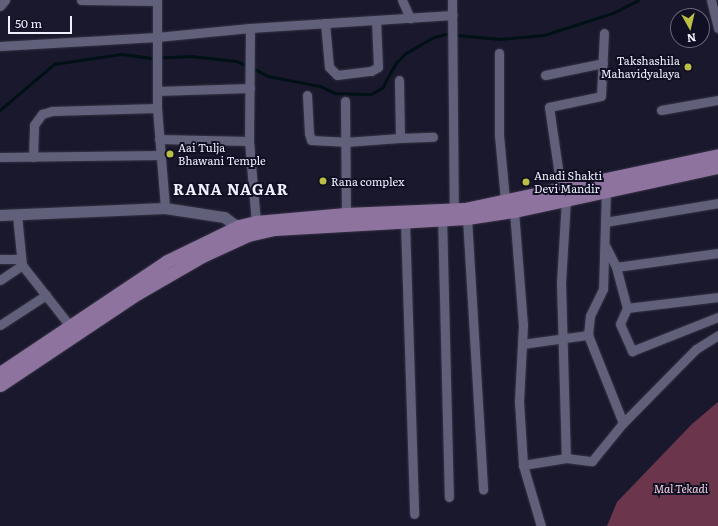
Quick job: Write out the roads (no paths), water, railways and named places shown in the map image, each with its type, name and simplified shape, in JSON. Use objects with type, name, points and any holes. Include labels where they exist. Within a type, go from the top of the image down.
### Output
[{"type":"main road","points":[[0,385],[138,293],[202,256],[256,222],[346,214],[452,215],[514,211],[564,194],[718,155]]},
{"type":"main road","points":[[0,373],[167,261],[243,231],[405,222],[452,215],[505,200],[606,190],[718,167]]},
{"type":"street","points":[[0,6],[5,0]]},
{"type":"street","points":[[81,0],[157,0],[157,108],[165,208]]},
{"type":"street","points":[[402,0],[410,18]]},
{"type":"street","points":[[449,497],[452,215],[452,0]]},
{"type":"street","points":[[711,0],[718,28]]},
{"type":"street","points":[[0,46],[157,37],[250,28],[410,18],[453,20]]},
{"type":"street","points":[[325,23],[329,67],[338,75],[371,71],[378,67],[376,20]]},
{"type":"street","points":[[250,28],[250,141],[256,222]]},
{"type":"street","points":[[566,458],[561,282],[564,194],[549,107],[601,96],[604,33]]},
{"type":"street","points":[[500,53],[499,135],[505,200]]},
{"type":"street","points":[[545,76],[603,63]]},
{"type":"street","points":[[399,80],[400,138]]},
{"type":"street","points":[[157,91],[250,88]]},
{"type":"street","points":[[307,94],[309,133],[312,140],[345,142],[433,137]]},
{"type":"street","points":[[345,100],[346,214]]},
{"type":"street","points":[[661,110],[718,100]]},
{"type":"street","points":[[33,157],[34,125],[36,118],[42,114],[52,112],[157,108]]},
{"type":"street","points":[[159,139],[250,141]]},
{"type":"street","points":[[0,157],[161,156]]},
{"type":"street","points":[[606,190],[603,289],[590,316],[588,335],[623,423]]},
{"type":"street","points":[[605,222],[718,203]]},
{"type":"street","points":[[0,215],[165,208],[224,217],[243,231]]},
{"type":"street","points":[[514,211],[523,325],[519,401],[523,465],[541,526]]},
{"type":"street","points":[[17,215],[22,262],[70,326]]},
{"type":"street","points":[[452,215],[483,490]]},
{"type":"street","points":[[405,222],[414,514]]},
{"type":"street","points":[[605,246],[616,267],[627,308],[620,324],[632,351],[718,317]]},
{"type":"street","points":[[616,267],[718,253]]},
{"type":"street","points":[[0,259],[22,262]]},
{"type":"street","points":[[0,280],[22,262]]},
{"type":"street","points":[[0,325],[46,295]]},
{"type":"street","points":[[627,308],[718,297]]},
{"type":"street","points":[[523,465],[566,458],[592,460],[623,423],[696,348],[718,334]]},
{"type":"street","points":[[522,344],[562,340],[588,335]]},
{"type":"waterway","points":[[253,68],[268,76],[320,86],[335,93],[371,94],[382,88],[396,63],[406,53],[434,37],[446,34],[500,39],[544,35],[613,13],[638,0]]},
{"type":"waterway","points":[[0,110],[54,64],[122,54],[151,58],[191,56],[236,61],[248,66]]},
{"type":"place","name":"Takshashila Mahavidyalaya","points":[[688,67]]},
{"type":"place","name":"Aai Tulja Bhawani Temple","points":[[170,154]]},
{"type":"place","name":"Rana complex","points":[[323,181]]},
{"type":"place","name":"Anadi Shakti Devi Mandir","points":[[526,182]]},
{"type":"district","name":"RANA NAGAR","points":[[231,189]]},
{"type":"park label","name":"Mal Tekadi","points":[[681,488]]}]
